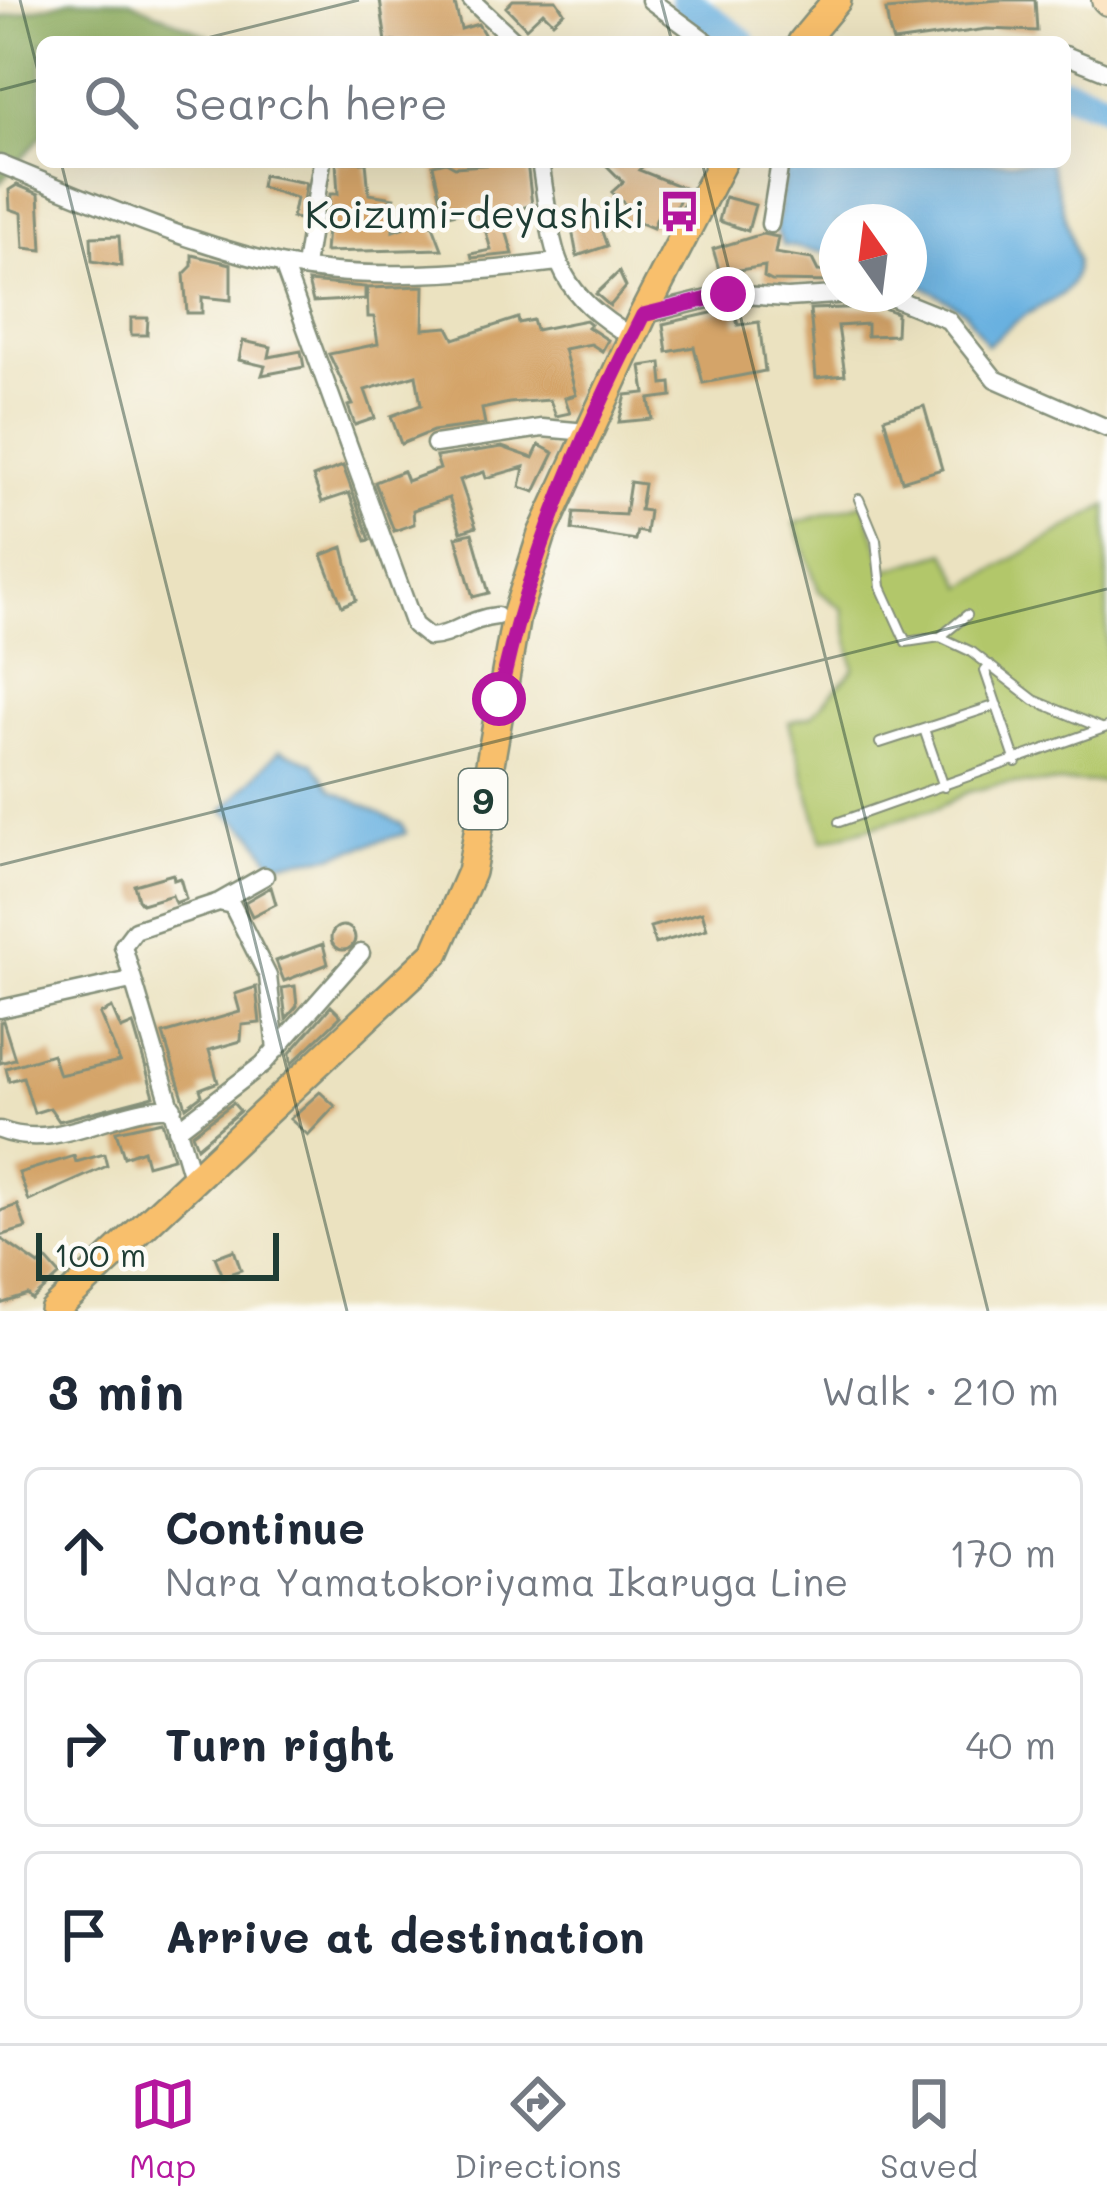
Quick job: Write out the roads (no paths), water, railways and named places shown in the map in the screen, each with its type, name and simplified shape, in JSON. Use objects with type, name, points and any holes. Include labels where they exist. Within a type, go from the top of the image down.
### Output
[{"type":"main road","points":[[811,36],[837,0]]},
{"type":"main road","name":"9","points":[[54,1311],[436,952],[471,872],[516,616],[542,534],[637,326],[719,168]]},
{"type":"street","points":[[471,0],[510,36]]},
{"type":"street","points":[[650,0],[699,36]]},
{"type":"street","points":[[1071,57],[1107,72]]},
{"type":"street","points":[[0,164],[123,214],[283,265],[458,275],[557,262]]},
{"type":"street","points":[[305,266],[321,168]]},
{"type":"street","points":[[541,168],[557,262],[585,308],[637,326],[728,294],[819,296]]},
{"type":"street","points":[[770,224],[779,168]]},
{"type":"street","points":[[283,265],[414,625],[429,637],[443,637],[465,621],[497,616]]},
{"type":"street","points":[[927,311],[948,320],[995,379],[1107,428]]},
{"type":"street","points":[[435,444],[542,428],[587,432]]},
{"type":"street","points":[[194,1184],[122,952],[130,933],[219,902],[265,876]]},
{"type":"street","points":[[219,902],[227,901],[240,916],[268,976],[276,1050]]},
{"type":"street","points":[[177,1130],[249,1077],[361,953]]},
{"type":"street","points":[[0,1009],[131,980]]},
{"type":"street","points":[[0,1130],[41,1137],[173,1108]]},
{"type":"lane","points":[[859,500],[876,540],[881,587],[906,642],[940,637],[968,615]]},
{"type":"lane","points":[[940,637],[990,665],[1034,700],[1104,727]]},
{"type":"lane","points":[[990,665],[985,671],[1016,762]]},
{"type":"lane","points":[[880,743],[997,705]]},
{"type":"lane","points":[[839,822],[1104,727]]},
{"type":"lane","points":[[923,729],[944,787]]},
{"type":"water","points":[[786,168],[1052,168],[1077,261],[1072,282],[1061,295],[987,345],[965,311],[927,288],[927,204],[819,204],[819,252],[783,245],[776,228]]},
{"type":"water","points":[[280,750],[313,763],[332,790],[402,824],[406,833],[331,856],[273,863],[253,834],[223,810]]},
{"type":"waterway","points":[[685,0],[733,36]]},
{"type":"waterway","points":[[1071,93],[1107,105]]},
{"type":"place","name":"Koizumi-deyashiki","points":[[679,212]]}]
